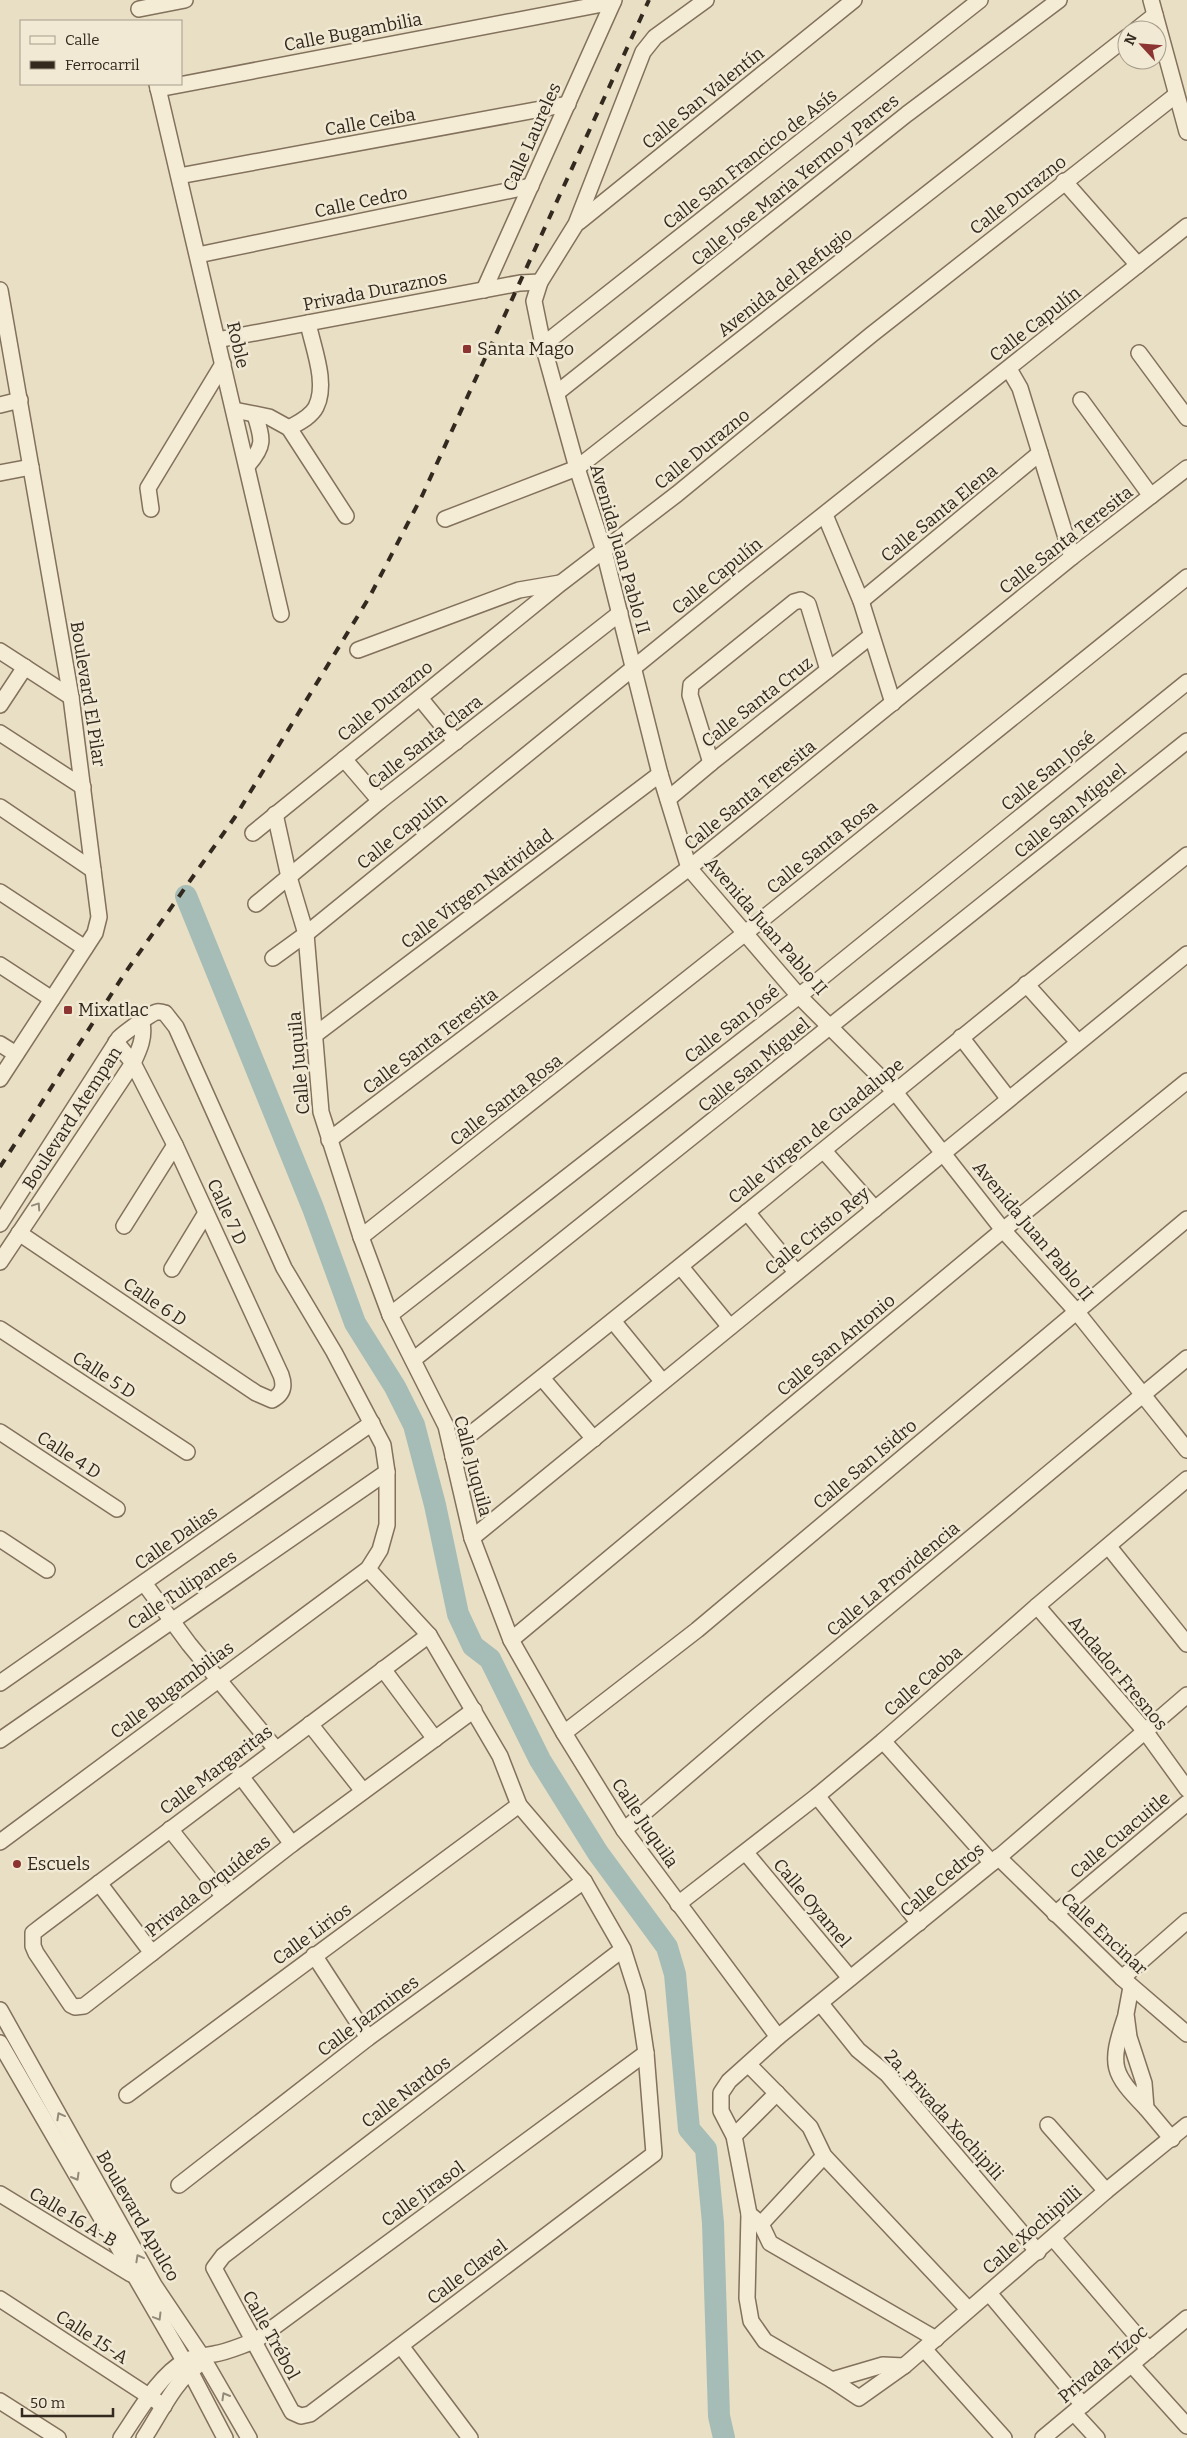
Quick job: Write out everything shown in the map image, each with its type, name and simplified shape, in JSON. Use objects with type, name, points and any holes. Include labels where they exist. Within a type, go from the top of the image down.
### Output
[{"type":"street","points":[[139,10],[185,0]]},
{"type":"street","points":[[540,282],[576,224],[643,52],[649,43],[706,0]]},
{"type":"street","name":"Calle San Valentín","points":[[576,224],[854,0]]},
{"type":"street","name":"Calle San Francico de Asís","points":[[543,345],[980,0]]},
{"type":"street","name":"Calle Jose Maria Yermo y Parres","points":[[558,392],[908,114],[1059,0]]},
{"type":"street","points":[[1150,0],[1187,132]]},
{"type":"street","name":"Calle Bugambilia","points":[[182,82],[614,1]]},
{"type":"street","name":"Calle Laureles","points":[[484,290],[614,1]]},
{"type":"street","points":[[1148,20],[1154,15]]},
{"type":"street","name":"Avenida del Refugio","points":[[446,519],[577,468],[1117,45]]},
{"type":"street","name":"Roble","points":[[158,86],[281,614]]},
{"type":"street","name":"Calle Durazno","points":[[253,833],[561,582],[604,551],[736,448],[872,335],[1176,95]]},
{"type":"street","name":"Calle Ceiba","points":[[179,176],[568,104]]},
{"type":"street","points":[[1064,182],[1138,266]]},
{"type":"street","name":"Calle Cedro","points":[[198,255],[531,186]]},
{"type":"street","name":"Calle Capulín","points":[[273,958],[306,934],[634,667],[1187,226]]},
{"type":"street","name":"Avenida Juan Pablo II","points":[[540,282],[534,300],[543,345],[558,392],[577,468],[604,551],[660,774],[689,868],[744,934],[800,996],[895,1092],[943,1151],[1002,1230],[1076,1311],[1187,1450]]},
{"type":"street","name":"Privada Duraznos","points":[[218,340],[520,283],[540,282]]},
{"type":"street","name":"Boulevard El Pilar","points":[[0,290],[4,340],[20,400],[71,697],[99,917],[95,933],[0,1079]]},
{"type":"street","points":[[288,428],[306,418],[316,408],[320,392],[318,370],[308,323]]},
{"type":"street","points":[[1139,353],[1187,418]]},
{"type":"street","points":[[151,509],[148,488],[223,364]]},
{"type":"street","points":[[1009,368],[1020,388],[1072,557]]},
{"type":"street","points":[[0,405],[20,400]]},
{"type":"street","points":[[1082,400],[1151,496]]},
{"type":"street","points":[[234,410],[279,421],[288,428],[346,516]]},
{"type":"street","points":[[247,466],[260,452],[261,435],[255,415]]},
{"type":"street","name":"Calle Santa Elena","points":[[861,601],[1040,453]]},
{"type":"street","points":[[0,473],[31,467]]},
{"type":"street","name":"Calle Santa Teresita","points":[[329,1140],[689,868],[894,704],[1072,557],[1187,468]]},
{"type":"street","points":[[825,514],[861,601],[894,704]]},
{"type":"street","name":"Calle Santa Rosa","points":[[361,1237],[744,934],[1187,577]]},
{"type":"street","points":[[358,650],[519,590],[561,582]]},
{"type":"street","points":[[710,763],[690,695],[691,685],[794,602],[801,600],[808,604],[828,670]]},
{"type":"street","name":"Calle Santa Clara","points":[[256,904],[380,801],[620,613]]},
{"type":"street","name":"Calle Santa Cruz","points":[[668,799],[710,763],[871,636]]},
{"type":"street","points":[[0,651],[71,697]]},
{"type":"street","points":[[0,705],[25,667]]},
{"type":"street","name":"Calle San José","points":[[390,1315],[800,996],[1187,682]]},
{"type":"street","points":[[420,698],[456,742]]},
{"type":"street","points":[[0,732],[82,787]]},
{"type":"street","name":"Calle San Miguel","points":[[413,1360],[831,1028],[1187,741]]},
{"type":"street","points":[[344,759],[380,801]]},
{"type":"street","name":"Calle Virgen Natividad","points":[[316,1034],[660,774]]},
{"type":"street","points":[[0,807],[93,870]]},
{"type":"street","name":"Calle Juquila","points":[[275,814],[289,877],[306,934],[316,1034],[321,1112],[361,1237],[390,1315],[446,1426],[472,1538],[511,1640],[564,1733],[624,1830],[778,2037]]},
{"type":"street","name":"Calle Virgen de Guadalupe","points":[[453,1457],[468,1436],[824,1151],[961,1037],[1187,855]]},
{"type":"street","points":[[0,892],[85,948]]},
{"type":"street","name":"Calle Cristo Rey","points":[[472,1538],[943,1151],[1187,954]]},
{"type":"street","points":[[0,966],[52,999]]},
{"type":"street","points":[[1026,984],[1078,1042]]},
{"type":"street","points":[[142,1023],[150,1015],[158,1011],[165,1013],[176,1027],[284,1268],[383,1445],[387,1472],[387,1525],[380,1550],[368,1569],[428,1635],[500,1756],[519,1805],[584,1881],[623,1949],[637,1993],[646,2054]]},
{"type":"street","name":"Boulevard Atempan","points":[[0,1224],[116,1042],[125,1031],[142,1023],[144,1032],[142,1042],[133,1063],[0,1262]]},
{"type":"street","points":[[961,1037],[1008,1098]]},
{"type":"street","name":"Calle 7 D","points":[[116,1042],[133,1063],[175,1145],[281,1375],[283,1389],[279,1396],[272,1400]]},
{"type":"street","points":[[0,1044],[16,1054]]},
{"type":"street","name":"Calle San Antonio","points":[[511,1640],[1002,1230],[1187,1080]]},
{"type":"street","points":[[124,1226],[175,1145]]},
{"type":"street","points":[[824,1151],[874,1209]]},
{"type":"street","points":[[748,1212],[796,1272]]},
{"type":"street","points":[[172,1269],[206,1213]]},
{"type":"street","name":"Calle San Isidro","points":[[564,1733],[697,1630],[1187,1219]]},
{"type":"street","name":"Calle 6 D","points":[[19,1233],[256,1392],[272,1400]]},
{"type":"street","points":[[680,1267],[730,1327]]},
{"type":"street","points":[[613,1321],[662,1381]]},
{"type":"street","name":"Calle 5 D","points":[[0,1329],[187,1452]]},
{"type":"street","name":"Calle La Providencia","points":[[624,1830],[763,1711],[1187,1358]]},
{"type":"street","points":[[542,1378],[594,1438]]},
{"type":"street","name":"Calle Dalias","points":[[0,1683],[372,1423]]},
{"type":"street","points":[[446,1426],[468,1436]]},
{"type":"street","name":"Calle 4 D","points":[[0,1432],[117,1509]]},
{"type":"street","name":"Calle Tulipanes","points":[[0,1740],[387,1472]]},
{"type":"street","name":"Calle Caoba","points":[[678,1904],[817,1796],[1108,1546],[1184,1488]]},
{"type":"street","points":[[0,1539],[47,1570]]},
{"type":"street","points":[[1108,1546],[1187,1644]]},
{"type":"street","name":"Calle Bugambilias","points":[[0,1842],[217,1679],[368,1569]]},
{"type":"street","points":[[144,1583],[217,1679],[275,1748]]},
{"type":"street","name":"Andador Fresnos","points":[[1037,1606],[1145,1731],[1187,1789]]},
{"type":"street","name":"Calle Margaritas","points":[[75,2007],[36,1953],[32,1940],[33,1933],[275,1748],[428,1635]]},
{"type":"street","points":[[383,1669],[435,1739]]},
{"type":"street","name":"Calle Cedros","points":[[734,2136],[721,2111],[721,2093],[730,2081],[778,2037],[821,2004],[850,1978],[995,1860],[1187,1696]]},
{"type":"street","name":"Privada Orquídeas","points":[[75,2007],[84,2006],[292,1844],[474,1710]]},
{"type":"street","points":[[310,1724],[363,1791]]},
{"type":"street","name":"Calle Encinar","points":[[883,1741],[995,1860],[1126,1982],[1187,2034]]},
{"type":"street","points":[[240,1775],[292,1844]]},
{"type":"street","points":[[817,1796],[918,1923]]},
{"type":"street","name":"Calle Cuacuitle","points":[[1055,1914],[1187,1803]]},
{"type":"street","name":"Calle Lirios","points":[[127,2095],[519,1805]]},
{"type":"street","points":[[170,1829],[224,1898]]},
{"type":"street","name":"Calle Oyamel","points":[[746,1853],[850,1978]]},
{"type":"street","name":"Calle Jazmines","points":[[179,2185],[368,2038],[584,1881]]},
{"type":"street","points":[[99,1882],[152,1953]]},
{"type":"street","points":[[1146,2108],[1144,2083],[1129,2036],[1126,2014],[1126,1982],[1187,1921]]},
{"type":"street","name":"Calle Nardos","points":[[214,2268],[223,2256],[623,1949]]},
{"type":"street","points":[[314,1955],[368,2038]]},
{"type":"street","name":"2a. Privada Xochipili","points":[[821,2004],[858,2050],[887,2074],[1038,2252]]},
{"type":"street","name":"Boulevard Apulco","points":[[0,2010],[154,2285],[207,2357],[249,2438]]},
{"type":"street","points":[[1126,2014],[1116,2045],[1115,2065],[1119,2079],[1172,2138]]},
{"type":"street","name":"Boulevard Apulco","points":[[0,2043],[132,2274],[187,2366],[224,2438]]},
{"type":"street","name":"Calle Clavel","points":[[301,2416],[310,2414],[654,2154],[646,2054]]},
{"type":"street","name":"Calle Jirasol","points":[[187,2366],[207,2357],[255,2341],[646,2054]]},
{"type":"street","points":[[749,2065],[810,2127],[824,2156],[968,2310]]},
{"type":"street","points":[[777,2094],[734,2136],[749,2214],[747,2298],[751,2321],[765,2341],[832,2380],[883,2365],[904,2366]]},
{"type":"street","points":[[1048,2125],[1106,2191]]},
{"type":"street","name":"Calle Xochipilli","points":[[832,2380],[859,2398],[904,2366],[1038,2252],[1106,2191],[1187,2125]]},
{"type":"street","points":[[761,2224],[824,2156]]},
{"type":"street","name":"Calle 16 A-B","points":[[0,2194],[132,2274],[154,2285]]},
{"type":"street","points":[[749,2214],[761,2224],[770,2243],[930,2344],[1004,2438]]},
{"type":"street","points":[[1053,2238],[1149,2350]]},
{"type":"street","name":"Calle Trébol","points":[[214,2268],[218,2280],[255,2341],[292,2412],[301,2416]]},
{"type":"street","points":[[989,2293],[1079,2409],[1097,2438]]},
{"type":"street","name":"Calle 15-A","points":[[0,2299],[164,2406]]},
{"type":"street","name":"Privada Tízoc","points":[[1043,2438],[1187,2318]]},
{"type":"street","points":[[401,2346],[470,2438]]},
{"type":"street","points":[[1132,2365],[1187,2426]]},
{"type":"street","points":[[121,2438],[150,2397],[170,2373],[187,2366]]},
{"type":"street","points":[[144,2438],[187,2366]]},
{"type":"street","points":[[0,2401],[58,2438]]},
{"type":"waterway","points":[[186,896],[313,1208],[355,1323],[395,1387],[414,1425],[435,1505],[458,1614],[473,1646],[490,1659],[540,1760],[598,1853],[667,1947],[675,1974],[689,2129],[706,2149],[713,2223],[719,2416],[724,2438]]},
{"type":"railway","points":[[0,1167],[125,973],[235,817],[370,596],[422,496],[649,0]]},
{"type":"place","name":"Santa Mago","points":[[467,349]]},
{"type":"place","name":"Mixatlac","points":[[68,1010]]},
{"type":"place","name":"Escuels","points":[[17,1864]]}]
